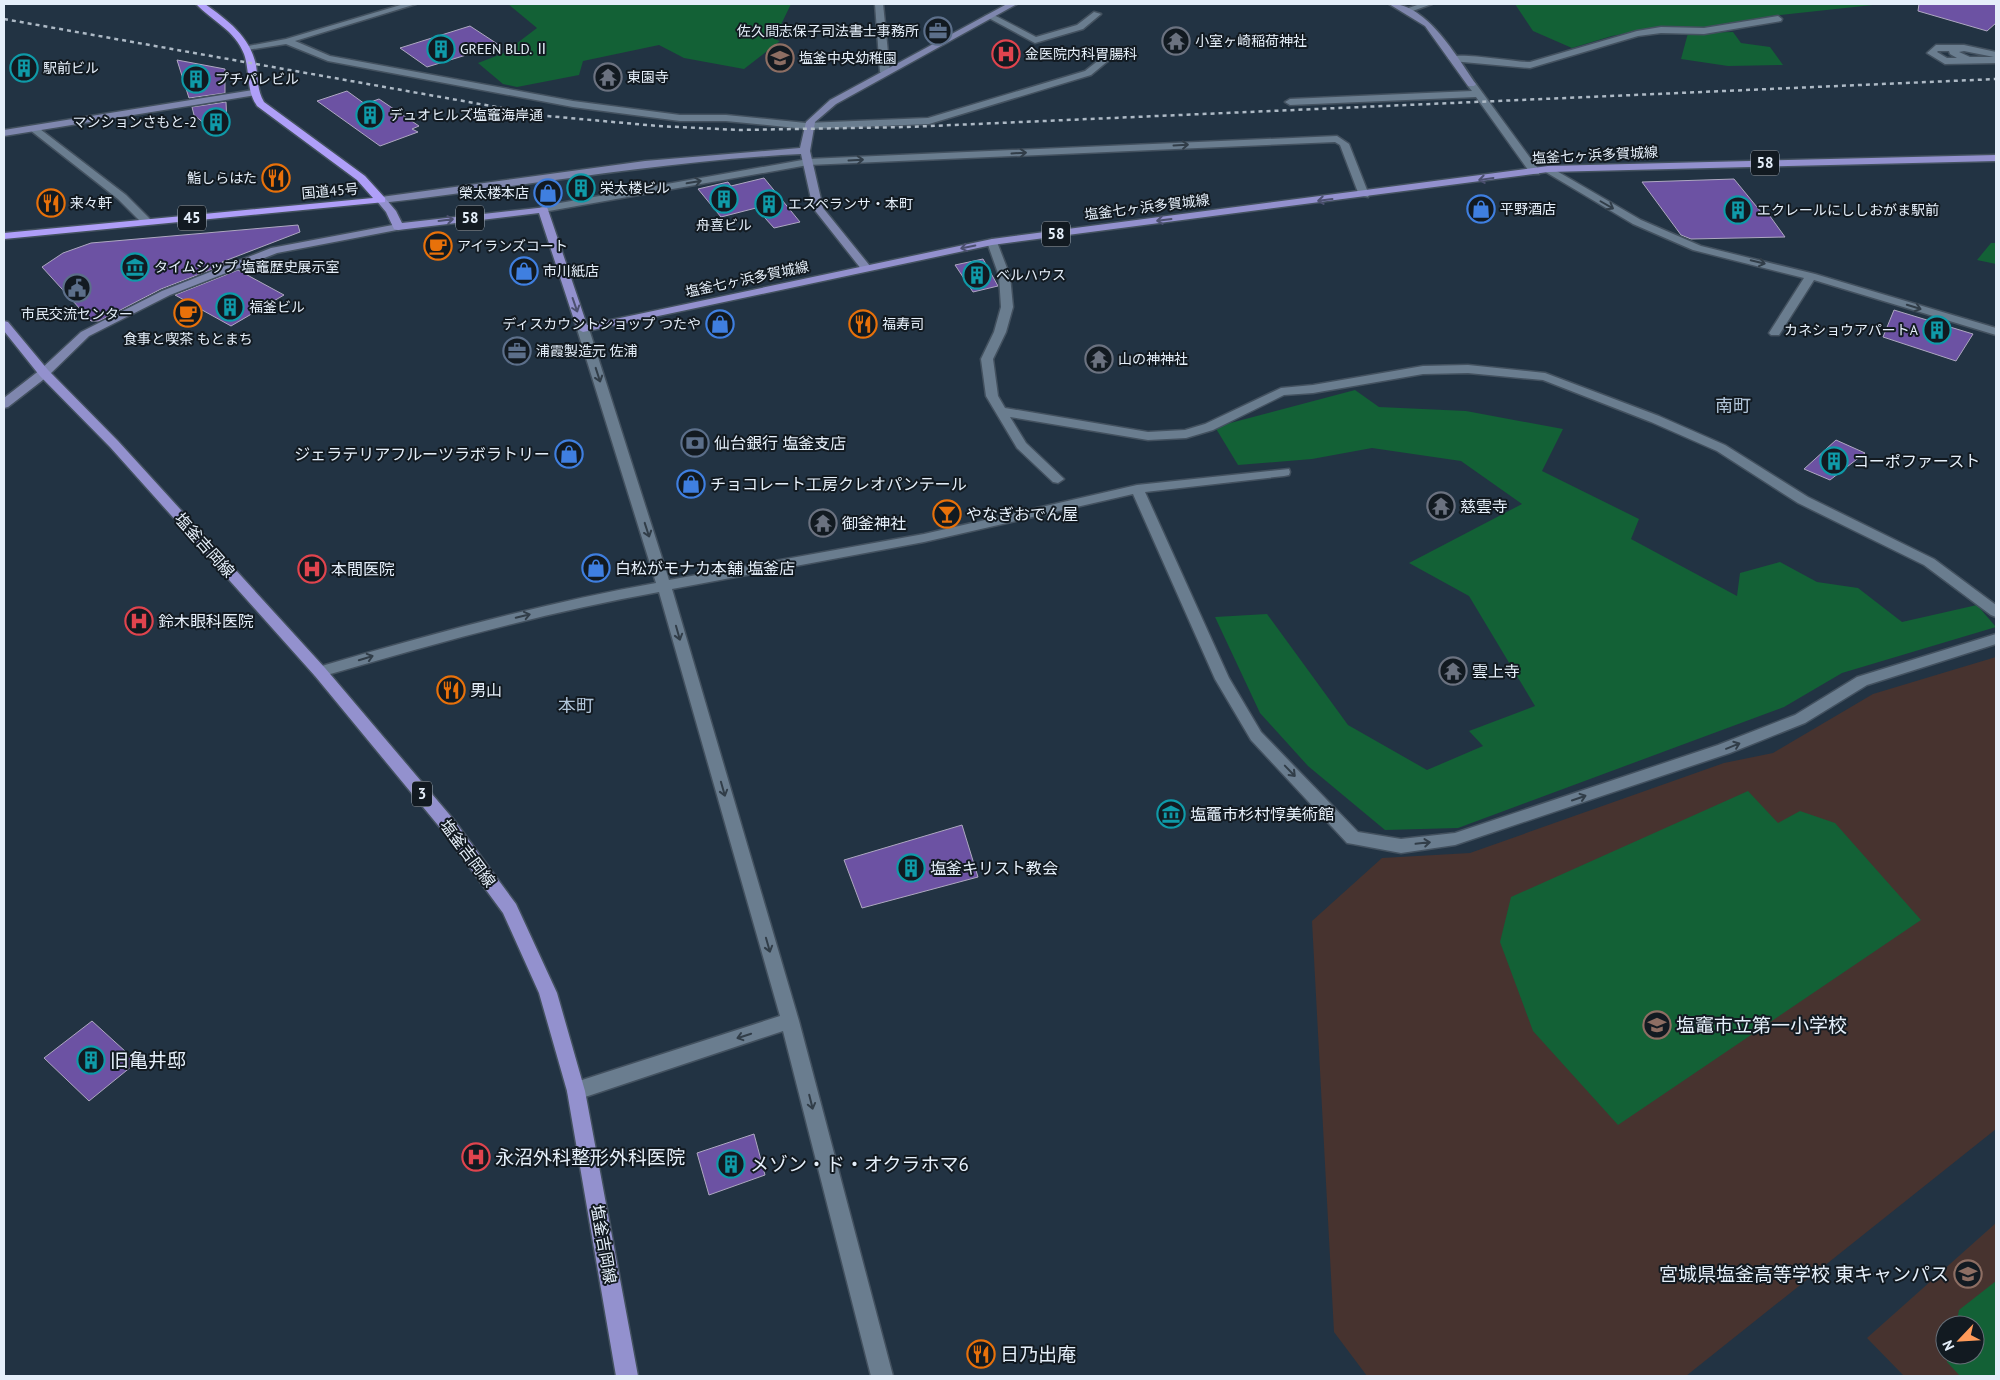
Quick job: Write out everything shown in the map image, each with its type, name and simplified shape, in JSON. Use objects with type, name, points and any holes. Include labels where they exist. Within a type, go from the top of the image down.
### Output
[{"type":"highway","points":[[200,4],[225,22],[247,47],[252,65],[253,93]]},
{"type":"highway","name":"国道45号","points":[[253,93],[260,104],[361,178],[381,200]]},
{"type":"highway","name":"国道45号","points":[[4,236],[381,200]]},
{"type":"main road","name":"塩釜七ヶ浜多賀城線","points":[[584,329],[992,242],[1548,170],[1996,158]]},
{"type":"main road","points":[[381,200],[391,211],[398,227]]},
{"type":"main road","points":[[543,209],[584,329]]},
{"type":"main road","name":"58","points":[[398,227],[543,209]]},
{"type":"main road","name":"塩釜吉岡線","points":[[4,324],[44,373],[114,444],[320,672],[448,824],[510,909],[548,992],[576,1091],[611,1278],[627,1376]]},
{"type":"street","points":[[247,47],[287,41],[412,4]]},
{"type":"street","points":[[879,4],[885,72]]},
{"type":"street","points":[[866,268],[818,208],[806,157],[806,126],[833,102],[1013,4]]},
{"type":"street","points":[[1394,4],[1428,24],[1535,172]]},
{"type":"street","points":[[1407,10],[1428,4]]},
{"type":"street","points":[[989,16],[1035,40],[1080,27],[1097,14]]},
{"type":"street","points":[[1452,58],[1465,58],[1511,65],[1530,65],[1637,34],[1661,30],[1704,31],[1778,19]]},
{"type":"street","points":[[287,41],[328,58],[573,104],[680,118],[742,119],[806,126],[929,121],[1088,73],[1116,51]]},
{"type":"street","points":[[1996,55],[1964,48],[1936,48],[1930,53],[1945,60],[1996,60]]},
{"type":"street","points":[[1964,48],[1954,50],[1953,52],[1968,60]]},
{"type":"street","points":[[4,133],[253,93]]},
{"type":"street","points":[[1290,102],[1478,94]]},
{"type":"street","points":[[34,128],[122,197],[146,222]]},
{"type":"street","points":[[381,200],[635,164],[711,156],[806,157],[1337,139],[1342,140],[1344,144],[1364,195]]},
{"type":"street","points":[[543,209],[806,157]]},
{"type":"street","points":[[1548,170],[1637,222],[1697,248],[1812,276],[1996,332]]},
{"type":"street","points":[[4,404],[44,373],[85,334],[166,293],[228,267],[282,248],[398,227]]},
{"type":"street","points":[[992,242],[1004,276],[1007,307],[1000,332],[987,359],[992,396],[999,411],[1022,445],[1058,479]]},
{"type":"street","points":[[1775,333],[1812,276]]},
{"type":"street","points":[[584,329],[664,586],[790,1021],[882,1376]]},
{"type":"street","points":[[999,411],[1148,436],[1186,434],[1209,427],[1281,392],[1313,389],[1423,370],[1468,369],[1545,377],[1655,419],[1721,448],[1802,500],[1928,562],[1996,612]]},
{"type":"street","points":[[320,672],[440,636],[582,601],[924,538],[1137,489],[1284,472]]},
{"type":"street","points":[[1137,489],[1222,679],[1256,736],[1353,838],[1401,846],[1455,839],[1724,749],[1800,719],[1862,681],[1996,639]]},
{"type":"street","points":[[576,1091],[790,1021]]},
{"type":"shaded area","name":"塩竈市立第一小学校","points":[[1996,657],[1996,1129],[1686,1376],[1367,1376],[1334,1332],[1312,921],[1382,858],[1470,853],[1724,763],[1773,753],[1873,694]]},
{"type":"shaded area","name":"宮城県塩釜高等学校 東キャンパス","points":[[1996,1223],[1996,1376],[1904,1376],[1867,1338]]},
{"type":"green space","points":[[508,4],[791,4],[774,39],[780,41],[744,69],[684,58],[659,45],[583,61],[579,75],[517,87],[503,84],[478,63],[504,53],[537,28]]},
{"type":"green space","points":[[1515,4],[1882,4],[1770,16],[1734,25],[1704,29],[1654,28],[1612,36],[1572,48],[1533,31]]},
{"type":"green space","points":[[1733,32],[1741,43],[1770,47],[1783,65],[1728,66],[1681,59],[1688,33]]},
{"type":"green space","points":[[1991,243],[1996,243],[1996,264],[1977,260]]},
{"type":"green space","points":[[1355,390],[1379,407],[1466,411],[1563,429],[1542,471],[1639,519],[1631,539],[1737,596],[1740,573],[1780,562],[1817,582],[1858,588],[1902,622],[1977,605],[1996,627],[1842,673],[1784,707],[1458,828],[1385,830],[1308,766],[1260,713],[1215,617],[1267,614],[1348,725],[1427,770],[1483,746],[1469,731],[1535,706],[1469,596],[1409,563],[1522,504],[1461,461],[1372,448],[1312,459],[1238,465],[1215,427]]},
{"type":"green space","points":[[1748,791],[1778,823],[1800,811],[1835,823],[1921,920],[1618,1125],[1533,1031],[1500,942],[1511,897]]},
{"type":"green space","points":[[1996,1281],[1996,1376],[1960,1376],[1950,1365],[1985,1365],[1985,1315],[1958,1315],[1959,1310]]},
{"type":"building","points":[[1919,4],[1996,4],[1996,23],[1987,31],[1918,11]]},
{"type":"building","name":"GREEN BLD. Ⅱ","points":[[470,26],[499,45],[427,67],[400,48]]},
{"type":"building","name":"プチパレビル","points":[[177,60],[225,69],[225,93],[189,98]]},
{"type":"building","name":"デュオヒルズ塩竈海岸通","points":[[347,91],[365,104],[379,99],[419,126],[412,129],[418,132],[380,146],[317,101]]},
{"type":"building","points":[[226,102],[227,123],[211,129],[194,115],[192,107]]},
{"type":"building","points":[[764,178],[800,222],[774,228],[756,208],[721,217],[698,189],[728,182],[731,186]]},
{"type":"building","name":"エクレールにししおがま駅前","points":[[1734,179],[1761,212],[1767,212],[1785,237],[1691,239],[1681,235],[1642,182]]},
{"type":"building","points":[[298,225],[300,232],[222,262],[226,264],[161,289],[99,321],[91,321],[42,267],[63,253],[91,243]]},
{"type":"building","name":"ベルハウス","points":[[983,259],[998,286],[973,292],[955,265]]},
{"type":"building","name":"福釜ビル","points":[[238,270],[284,295],[231,326],[175,295]]},
{"type":"building","points":[[1894,310],[1973,334],[1956,361],[1883,337]]},
{"type":"building","name":"コーポファースト","points":[[1836,440],[1865,453],[1830,480],[1804,469]]},
{"type":"building","name":"塩釜キリスト教会","points":[[962,825],[978,877],[862,908],[844,860]]},
{"type":"building","name":"旧亀井邸","points":[[92,1021],[137,1062],[89,1101],[44,1058]]},
{"type":"building","name":"メゾン・ド・オクラホマ6","points":[[754,1134],[765,1175],[709,1195],[697,1153]]},
{"type":"railway","points":[[4,19],[547,116],[658,126],[739,130],[908,127],[1996,79]]},
{"type":"place","name":"佐久間志保子司法書士事務所","points":[[938,31]]},
{"type":"place","name":"小室ヶ崎稲荷神社","points":[[1176,41]]},
{"type":"place","name":"GREEN BLD. Ⅱ","points":[[441,49]]},
{"type":"place","name":"金医院内科胃腸科","points":[[1006,54]]},
{"type":"place","name":"塩釜中央幼稚園","points":[[780,58]]},
{"type":"place","name":"駅前ビル","points":[[24,68]]},
{"type":"place","name":"東園寺","points":[[608,77]]},
{"type":"place","name":"プチパレビル","points":[[196,79]]},
{"type":"place","name":"デュオヒルズ塩竈海岸通","points":[[370,115]]},
{"type":"place","name":"マンションさもと-2","points":[[216,122]]},
{"type":"place","name":"鮨しらはた","points":[[276,178]]},
{"type":"place","name":"栄太楼ビル","points":[[581,188]]},
{"type":"place","name":"榮太楼本店","points":[[548,193]]},
{"type":"place","name":"舟喜ビル","points":[[724,199]]},
{"type":"place","name":"来々軒","points":[[51,203]]},
{"type":"place","name":"エスペランサ・本町","points":[[769,204]]},
{"type":"place","name":"平野酒店","points":[[1481,209]]},
{"type":"place","name":"エクレールにししおがま駅前","points":[[1738,210]]},
{"type":"place","name":"アイランズコート","points":[[438,246]]},
{"type":"place","name":"タイムシップ 塩竈歴史展示室","points":[[135,267]]},
{"type":"place","name":"市川紙店","points":[[524,271]]},
{"type":"place","name":"ベルハウス","points":[[977,275]]},
{"type":"place","name":"市民交流センター","points":[[77,288]]},
{"type":"place","name":"福釜ビル","points":[[230,307]]},
{"type":"place","name":"食事と喫茶 もとまち","points":[[188,313]]},
{"type":"place","name":"ディスカウントショップ つたや","points":[[720,324]]},
{"type":"place","name":"福寿司","points":[[863,324]]},
{"type":"place","name":"カネショウアパートA","points":[[1937,330]]},
{"type":"place","name":"浦霞製造元 佐浦","points":[[517,351]]},
{"type":"place","name":"山の神神社","points":[[1099,359]]},
{"type":"place","name":"仙台銀行 塩釜支店","points":[[695,443]]},
{"type":"place","name":"ジェラテリアフルーツラボラトリー","points":[[569,454]]},
{"type":"place","name":"コーポファースト","points":[[1834,461]]},
{"type":"place","name":"チョコレート工房クレオパンテール","points":[[691,484]]},
{"type":"place","name":"慈雲寺","points":[[1441,506]]},
{"type":"place","name":"やなぎおでん屋","points":[[947,514]]},
{"type":"place","name":"御釜神社","points":[[823,523]]},
{"type":"place","name":"白松がモナカ本舗 塩釜店","points":[[596,568]]},
{"type":"place","name":"本間医院","points":[[312,569]]},
{"type":"place","name":"鈴木眼科医院","points":[[139,621]]},
{"type":"place","name":"雲上寺","points":[[1453,671]]},
{"type":"place","name":"男山","points":[[451,690]]},
{"type":"place","name":"塩竈市杉村惇美術館","points":[[1171,814]]},
{"type":"place","name":"塩釜キリスト教会","points":[[911,868]]},
{"type":"place","name":"塩竈市立第一小学校","points":[[1657,1025]]},
{"type":"place","name":"旧亀井邸","points":[[91,1060]]},
{"type":"place","name":"永沼外科整形外科医院","points":[[476,1157]]},
{"type":"place","name":"メゾン・ド・オクラホマ6","points":[[731,1164]]},
{"type":"place","name":"宮城県塩釜高等学校 東キャンパス","points":[[1968,1274]]},
{"type":"place","name":"日乃出庵","points":[[981,1354]]},
{"type":"district","name":"南町","points":[[1733,406]]},
{"type":"district","name":"本町","points":[[576,706]]}]
